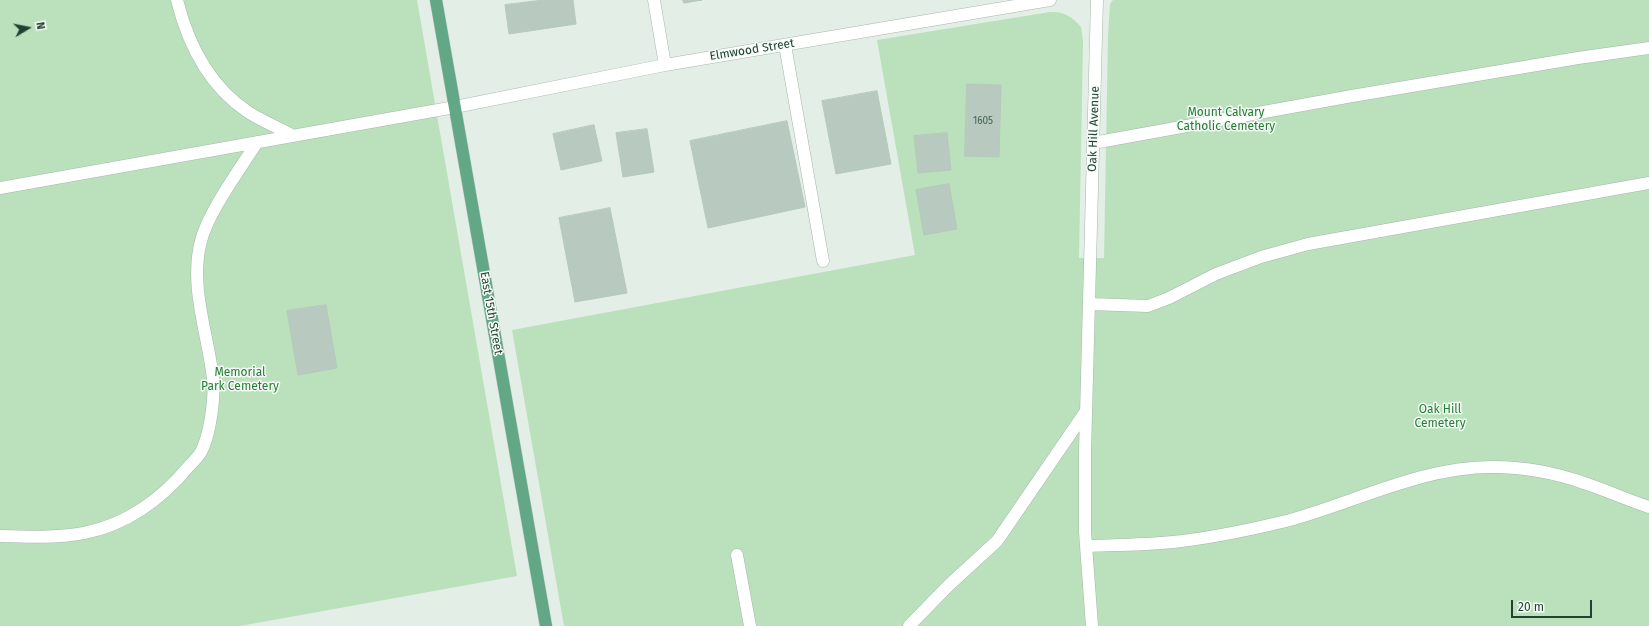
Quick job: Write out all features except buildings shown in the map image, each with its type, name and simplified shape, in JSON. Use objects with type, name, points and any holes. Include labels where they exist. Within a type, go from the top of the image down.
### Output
[{"type":"main road","name":"East 15th Street","points":[[436,0],[546,626]]},
{"type":"street","points":[[177,0],[183,24],[198,58],[221,88],[248,111],[292,135]]},
{"type":"street","points":[[654,0],[665,65]]},
{"type":"street","name":"Elmwood Street","points":[[0,188],[455,107],[665,65],[1050,0]]},
{"type":"street","name":"Oak Hill Avenue","points":[[1092,626],[1086,546],[1086,412],[1097,0]]},
{"type":"street","points":[[785,45],[823,261]]},
{"type":"street","points":[[1093,143],[1352,96],[1578,58],[1649,48]]},
{"type":"street","points":[[0,536],[63,535],[84,533],[108,527],[131,516],[158,498],[179,479],[201,452],[212,414],[213,380],[200,304],[198,269],[201,241],[214,212],[257,142]]},
{"type":"street","points":[[1089,304],[1148,306],[1261,257],[1308,244],[1649,183]]},
{"type":"street","points":[[909,626],[949,584],[997,541],[1086,412]]},
{"type":"street","points":[[1086,546],[1173,542],[1236,532],[1334,507],[1426,476],[1459,470],[1492,467],[1539,471],[1583,482],[1649,507]]},
{"type":"street","points":[[737,555],[750,626]]},
{"type":"green space","name":"Memorial Park Cemetery","points":[[0,0],[417,0],[517,576],[240,626],[0,626]]},
{"type":"green space","name":"Oak Hill Cemetery","points":[[1113,0],[1649,0],[1649,626],[564,626],[512,330],[915,255],[877,40],[1050,12],[1067,15],[1075,20],[1081,27],[1083,41],[1079,258],[1104,258],[1108,36],[1110,4]]},
{"type":"park label","name":"Mount Calvary Catholic Cemetery","points":[[1226,120]]}]
